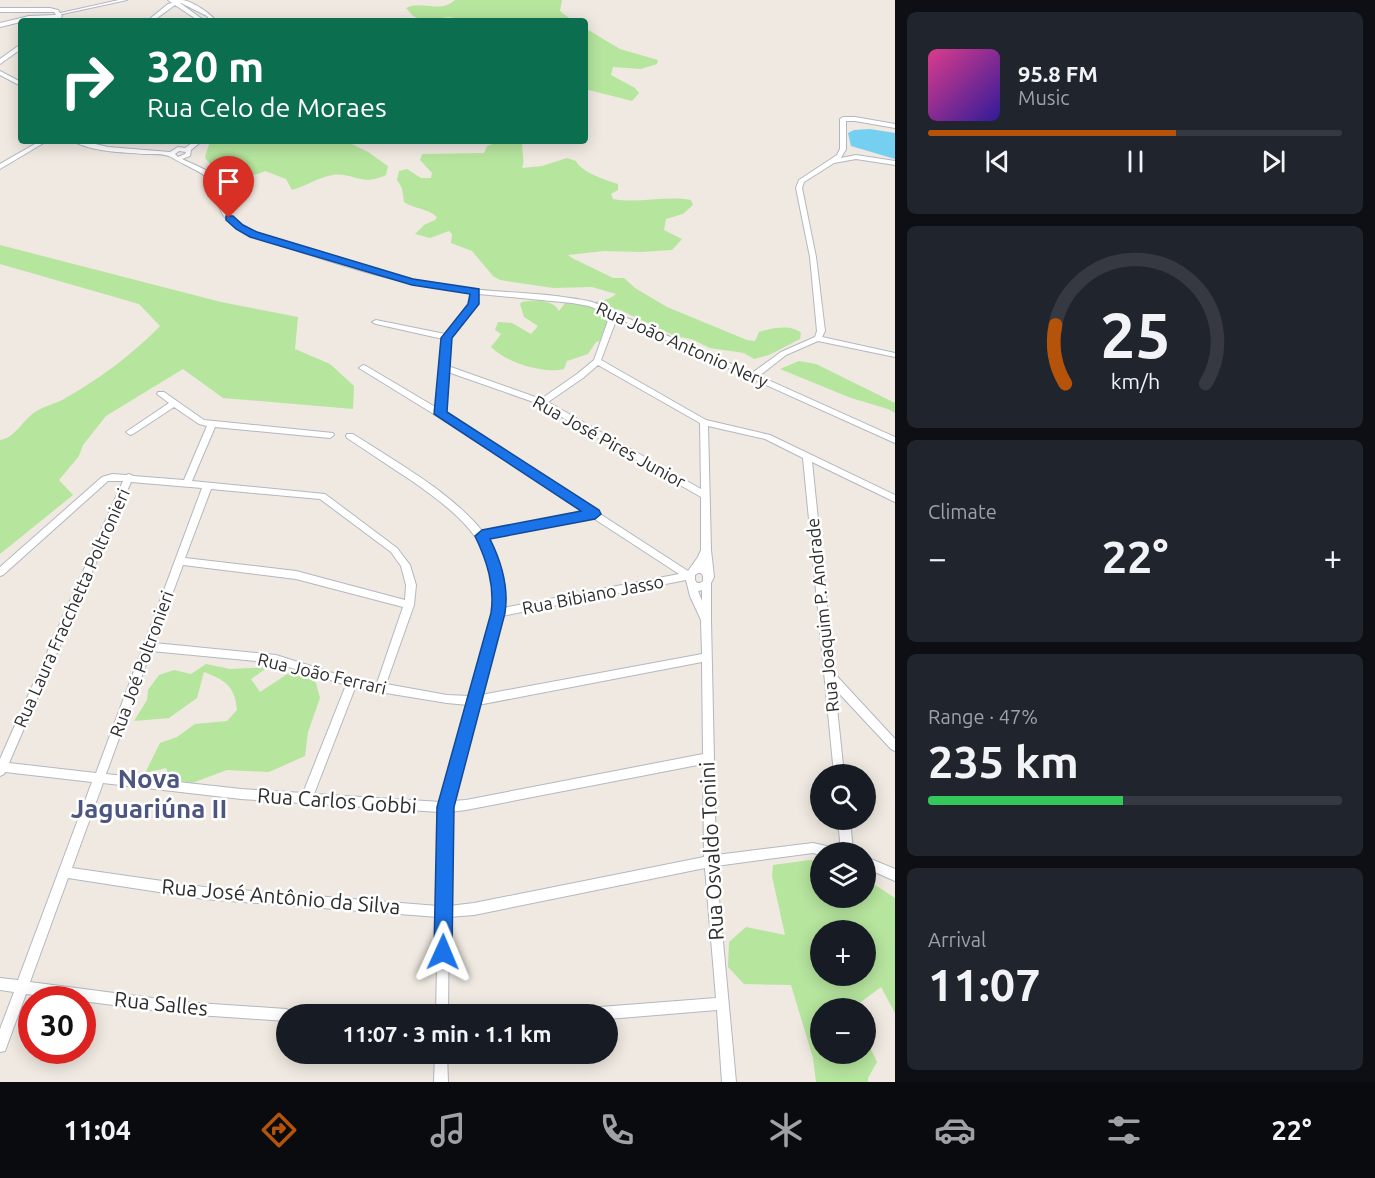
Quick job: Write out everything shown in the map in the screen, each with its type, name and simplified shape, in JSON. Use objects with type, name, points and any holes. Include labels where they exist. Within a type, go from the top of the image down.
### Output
[{"type":"street","points":[[29,18],[58,17],[125,0]]},
{"type":"street","points":[[154,18],[177,1]]},
{"type":"street","points":[[177,1],[198,18]]},
{"type":"street","points":[[177,1],[211,18]]},
{"type":"street","points":[[0,10],[50,10],[58,17]]},
{"type":"street","points":[[0,25],[18,21]]},
{"type":"street","points":[[0,62],[18,48]]},
{"type":"street","points":[[0,73],[18,82]]},
{"type":"street","points":[[818,339],[821,331],[813,257],[799,188],[801,181],[840,156],[843,149],[843,119],[855,118],[895,126]]},
{"type":"street","points":[[0,162],[32,144]]},
{"type":"street","points":[[0,167],[39,144]]},
{"type":"street","points":[[88,144],[108,149],[173,152],[187,150],[195,144]]},
{"type":"street","points":[[173,152],[184,144]]},
{"type":"street","points":[[843,149],[856,157]]},
{"type":"street","points":[[180,158],[188,155],[187,150]]},
{"type":"street","name":"Rua João Antonio Nery","points":[[173,152],[213,179],[229,218],[239,227],[253,234],[412,282],[476,291],[566,298],[591,304],[895,440]]},
{"type":"street","points":[[828,163],[856,157],[895,163]]},
{"type":"street","points":[[440,414],[447,338],[473,304],[476,291]]},
{"type":"street","points":[[542,402],[580,376],[597,361],[615,313]]},
{"type":"street","points":[[376,322],[447,338]]},
{"type":"street","points":[[754,376],[773,357],[818,339],[895,355]]},
{"type":"street","points":[[597,361],[704,422],[754,432],[895,501]]},
{"type":"street","points":[[363,368],[440,414],[702,586],[708,580],[701,571],[691,577]]},
{"type":"street","name":"Rua José Pires Junior","points":[[445,368],[542,402],[704,495]]},
{"type":"street","points":[[161,393],[202,422],[330,435]]},
{"type":"street","points":[[130,432],[175,403]]},
{"type":"street","name":"Rua Osvaldo Tonini","points":[[704,422],[704,495],[708,580],[706,620],[710,861],[720,1004],[729,1082]]},
{"type":"street","points":[[187,483],[212,424]]},
{"type":"street","points":[[350,436],[450,502],[467,517],[482,536],[493,559],[498,578],[500,597],[498,613],[445,807],[442,1004]]},
{"type":"street","name":"Rua Joaquim P. Andrade","points":[[807,456],[838,764]]},
{"type":"street","points":[[0,572],[105,479],[129,477],[322,496],[394,550],[405,565],[411,585],[409,605],[380,688]]},
{"type":"street","name":"Rua Laura Fracchetta Poltronieri","points":[[1,767],[129,477]]},
{"type":"street","name":"Rua Joé Poltronieri","points":[[22,986],[208,485]]},
{"type":"street","points":[[482,536],[595,514]]},
{"type":"street","points":[[691,577],[706,550]]},
{"type":"street","points":[[180,561],[296,575],[409,605]]},
{"type":"street","name":"Rua Osvaldo Tonini","points":[[691,577],[706,620]]},
{"type":"street","name":"Rua Bibiano Jasso","points":[[498,613],[691,577]]},
{"type":"street","name":"Rua João Ferrari","points":[[148,647],[276,659],[352,683],[474,701],[707,657]]},
{"type":"street","points":[[829,675],[895,746]]},
{"type":"street","points":[[306,799],[352,683]]},
{"type":"street","name":"Rua Carlos Gobbi","points":[[1,767],[241,794],[445,807],[466,805],[707,758]]},
{"type":"street","name":"Rua José Antônio da Silva","points":[[64,872],[204,893],[443,912],[474,909],[710,861],[810,848]]},
{"type":"street","points":[[876,867],[895,875]]},
{"type":"street","name":"Rua Salles","points":[[0,984],[18,986]]},
{"type":"street","name":"Rua Salles","points":[[96,997],[183,1008],[276,1014]]},
{"type":"street","name":"Rua Joé Poltronieri","points":[[0,1046],[18,998]]},
{"type":"street","points":[[618,1012],[720,1004]]},
{"type":"street","points":[[441,1064],[441,1082]]},
{"type":"green space","points":[[455,0],[562,0],[560,11],[569,18],[417,18],[406,8],[418,5],[436,7]]},
{"type":"green space","points":[[588,30],[620,49],[658,60],[657,64],[641,69],[613,67],[611,75],[635,88],[639,93],[632,101],[588,90]]},
{"type":"green space","points":[[209,144],[352,144],[388,166],[386,175],[370,180],[333,175],[292,190],[286,179],[265,171],[251,175],[233,174],[216,168],[205,157]]},
{"type":"green space","points":[[522,144],[522,168],[542,166],[567,158],[576,161],[583,169],[618,184],[618,190],[611,194],[613,199],[691,200],[693,205],[683,214],[666,219],[664,230],[682,239],[672,250],[604,251],[568,255],[613,278],[624,278],[635,288],[667,307],[747,340],[755,341],[759,332],[781,328],[797,330],[801,333],[800,339],[769,355],[754,359],[744,353],[710,348],[691,339],[675,336],[618,309],[609,319],[600,341],[596,342],[588,354],[567,361],[564,369],[546,370],[526,366],[506,358],[491,347],[501,334],[495,330],[498,322],[512,323],[531,334],[538,326],[524,317],[520,304],[522,302],[548,302],[559,311],[566,302],[585,303],[606,300],[616,294],[592,287],[553,288],[500,280],[493,276],[472,251],[451,243],[452,234],[449,231],[430,238],[415,234],[437,217],[404,202],[402,188],[397,180],[399,171],[407,169],[421,178],[431,178],[432,173],[420,160],[422,154],[484,153],[487,146]]},
{"type":"green space","points":[[0,245],[221,302],[298,317],[295,349],[330,364],[354,386],[353,409],[223,398],[183,369],[106,416],[83,445],[79,456],[59,480],[73,495],[0,554],[0,440],[14,433],[35,412],[64,399],[102,375],[127,357],[160,326],[139,304],[0,264]]},
{"type":"green space","points":[[799,361],[816,364],[895,403],[895,413],[780,369]]},
{"type":"green space","points":[[206,664],[230,669],[268,667],[251,679],[260,692],[289,673],[303,675],[316,683],[320,698],[308,732],[305,756],[269,772],[227,770],[192,783],[170,779],[166,768],[145,773],[160,743],[177,737],[195,724],[227,721],[237,710],[234,695],[228,685],[204,672],[197,698],[169,718],[134,721],[147,700],[148,690],[159,675],[174,670],[191,674]]},
{"type":"green space","points":[[810,860],[810,908],[876,908],[876,886],[895,898],[895,1013],[881,987],[866,998],[810,998],[810,1048],[791,985],[744,984],[728,967],[729,942],[746,927],[785,935],[772,876],[773,865]]},
{"type":"green space","points":[[814,1064],[876,1064],[868,1082],[816,1082]]},
{"type":"water","points":[[870,129],[895,133],[895,159],[851,146],[848,133],[854,130]]},
{"type":"district","name":"Nova Jaguariúna II","points":[[149,794]]},
{"type":"route","points":[[229,218],[239,227],[253,234],[290,246],[412,282],[476,291],[473,304],[447,338],[440,414],[595,514],[482,536],[493,559],[500,597],[498,613],[445,807],[443,952]]}]
